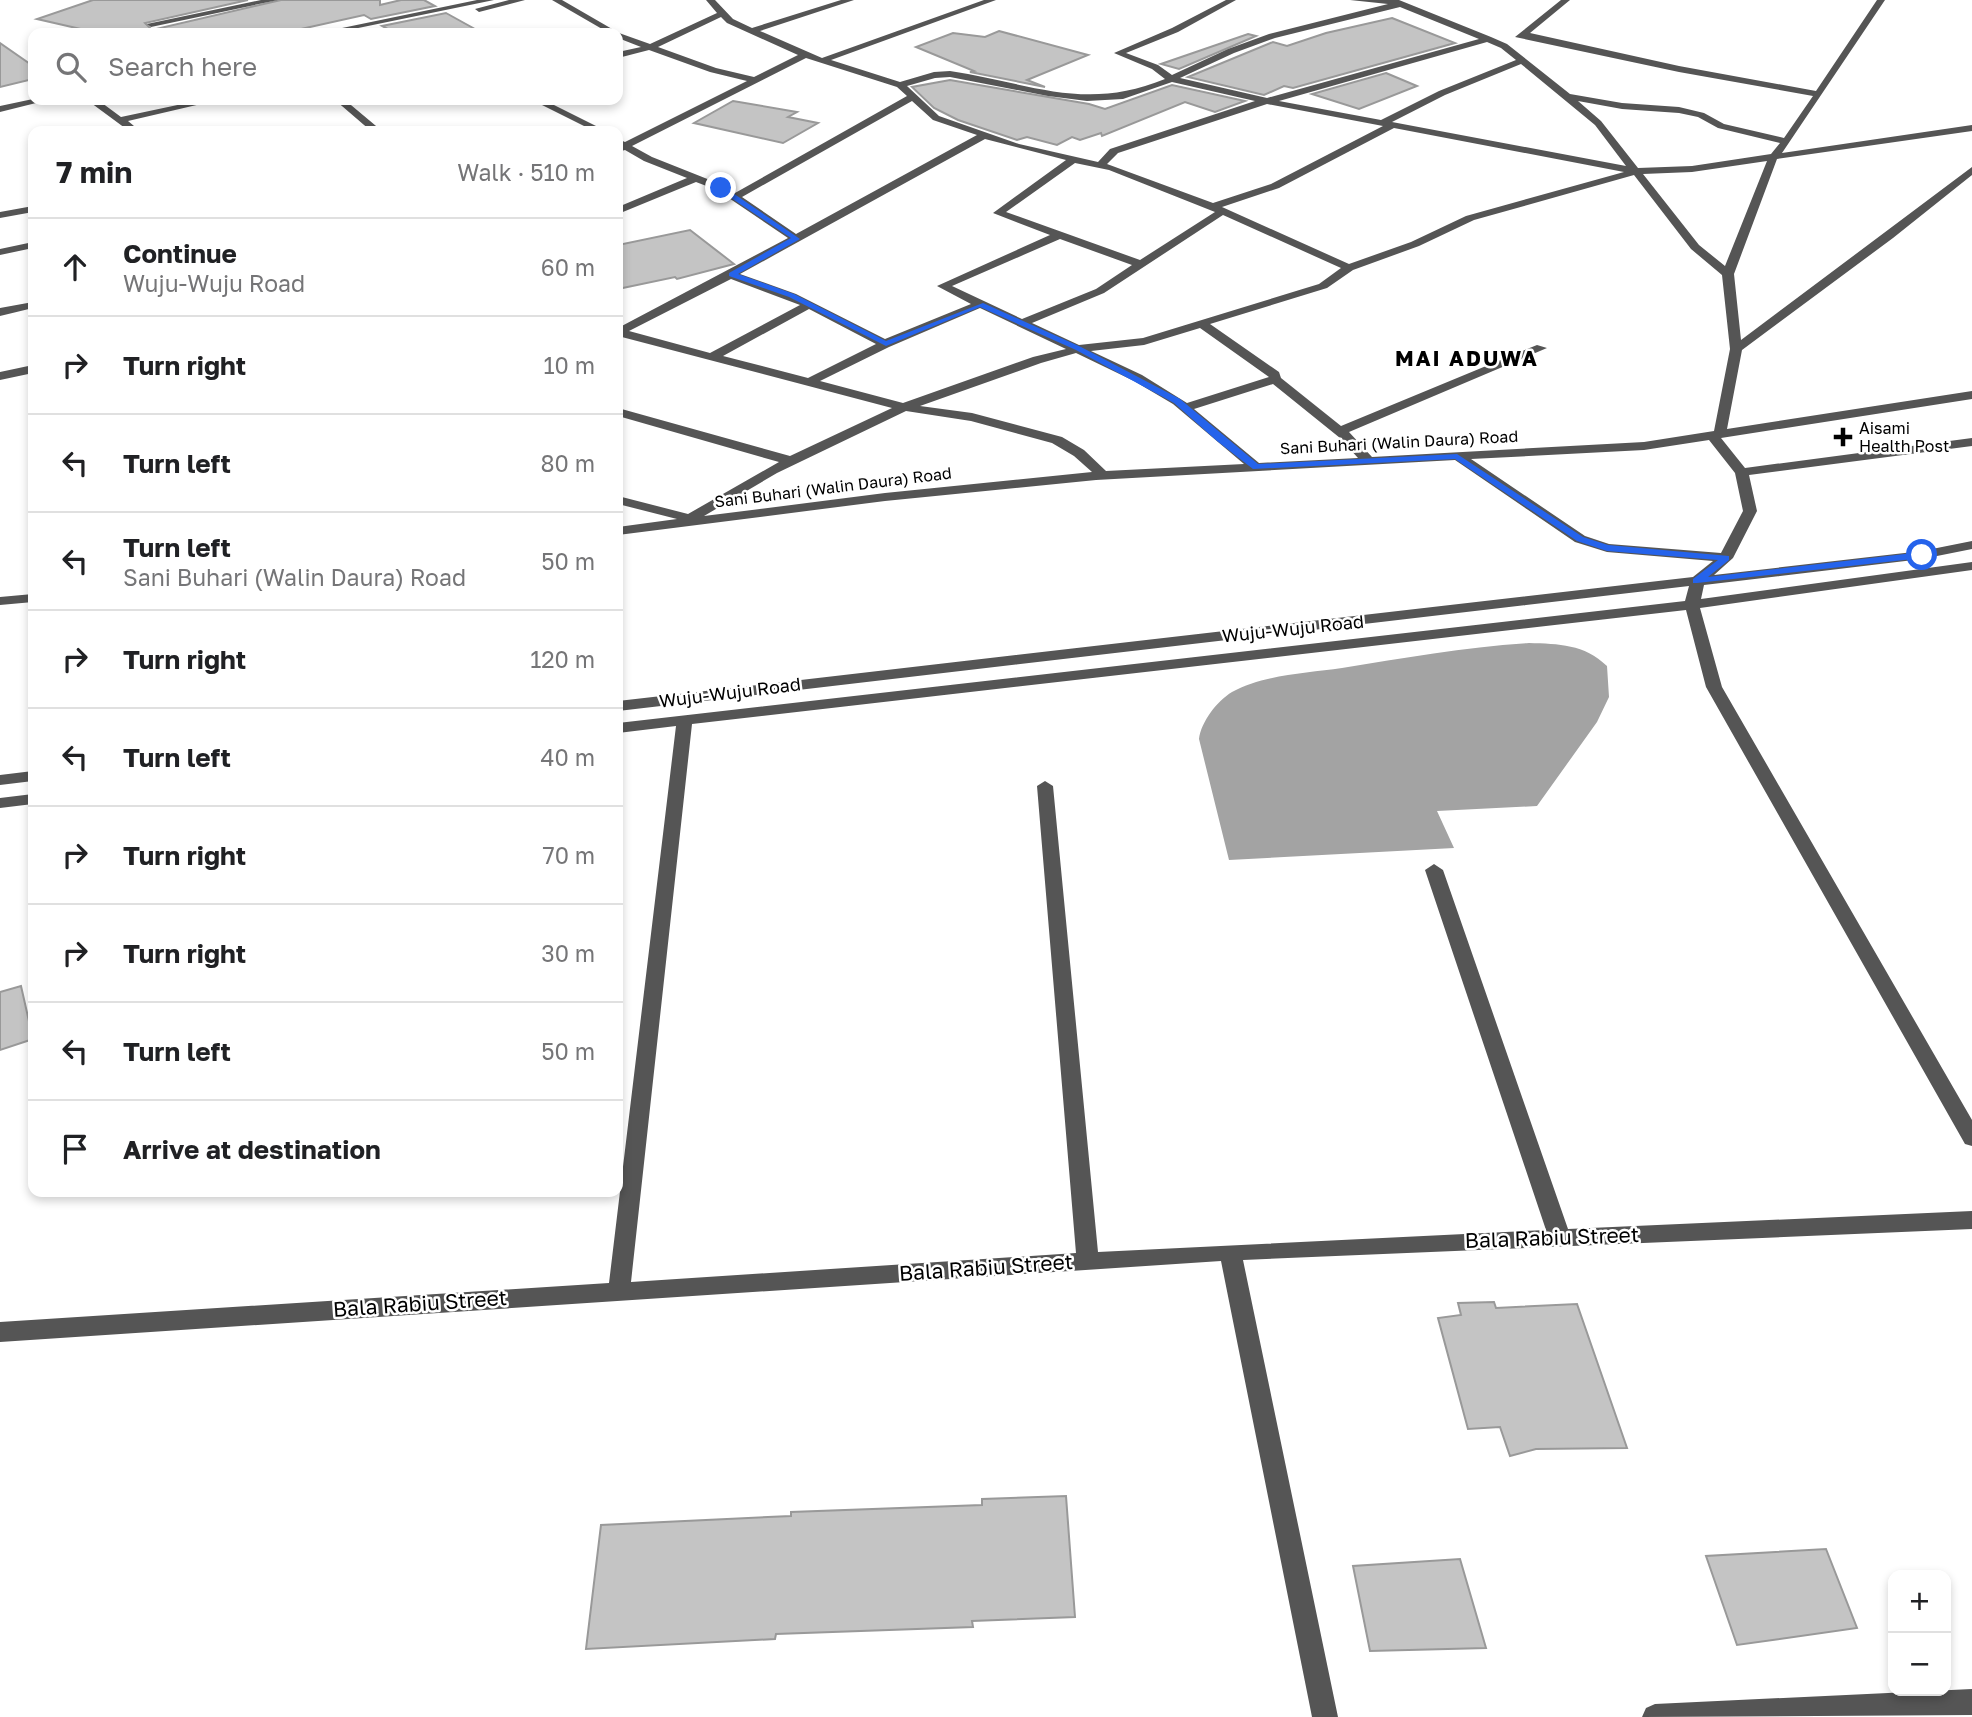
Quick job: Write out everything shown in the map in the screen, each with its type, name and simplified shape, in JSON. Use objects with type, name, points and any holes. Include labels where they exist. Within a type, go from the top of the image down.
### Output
[{"type":"street","points":[[152,24],[274,0]]},
{"type":"street","points":[[347,28],[490,0]]},
{"type":"street","points":[[384,28],[521,0]]},
{"type":"street","points":[[556,0],[605,28]]},
{"type":"street","points":[[710,0],[721,14],[751,31],[821,61],[900,85],[936,118],[984,136],[1100,164],[1218,209],[1349,268]]},
{"type":"street","points":[[751,31],[850,0]]},
{"type":"street","points":[[821,61],[992,0]]},
{"type":"street","points":[[1231,0],[1175,30],[1118,53],[1155,67],[1171,79],[1266,101],[1565,155],[1637,171]]},
{"type":"street","points":[[1354,0],[1396,2],[1504,46],[1598,123],[1695,247],[1728,275]]},
{"type":"street","points":[[1504,46],[1566,0]]},
{"type":"street","points":[[1881,0],[1773,158],[1728,275],[1736,349],[1716,434],[1742,472],[1750,511],[1726,558],[1697,581],[1692,605],[1714,687],[1972,1138]]},
{"type":"street","points":[[900,85],[934,75],[950,74],[1060,95],[1108,98],[1171,79],[1231,51],[1396,2]]},
{"type":"street","points":[[623,54],[650,47],[721,14]]},
{"type":"street","points":[[1523,34],[1668,67],[1819,94]]},
{"type":"street","points":[[623,37],[713,70],[755,80]]},
{"type":"street","points":[[1100,164],[1114,151],[1266,101],[1488,39]]},
{"type":"street","points":[[623,144],[805,55]]},
{"type":"street","points":[[1020,324],[1100,291],[1143,265],[1218,209],[1275,186],[1442,93],[1520,61]]},
{"type":"street","points":[[0,100],[28,94]]},
{"type":"street","points":[[1567,96],[1622,106],[1679,110],[1701,115],[1721,126],[1786,141]]},
{"type":"street","points":[[735,197],[912,97]]},
{"type":"street","points":[[0,109],[28,103]]},
{"type":"street","points":[[99,105],[128,126]]},
{"type":"street","points":[[119,120],[190,105]]},
{"type":"street","points":[[346,105],[371,126]]},
{"type":"street","points":[[547,105],[591,126]]},
{"type":"street","points":[[623,502],[686,521],[792,461],[904,407],[1079,349],[1144,341],[1323,286],[1349,268],[1415,244],[1469,218],[1637,171],[1692,169],[1972,128]]},
{"type":"street","points":[[623,330],[732,275],[867,196],[984,136]]},
{"type":"street","points":[[623,146],[735,197],[796,239]]},
{"type":"street","points":[[1074,159],[998,213],[1143,265]]},
{"type":"street","points":[[1736,349],[1889,236],[1972,170]]},
{"type":"street","points":[[623,209],[696,178]]},
{"type":"street","points":[[0,215],[28,210]]},
{"type":"street","points":[[1059,235],[943,285],[1138,379],[1185,408],[1256,467]]},
{"type":"street","points":[[0,252],[28,246]]},
{"type":"street","points":[[732,275],[792,296],[886,344]]},
{"type":"street","points":[[711,357],[808,304]]},
{"type":"street","points":[[809,382],[886,344],[980,304]]},
{"type":"street","points":[[0,312],[28,306]]},
{"type":"street","points":[[1202,324],[1275,375],[1275,379],[1356,445],[1368,461]]},
{"type":"street","points":[[623,333],[904,407],[972,417],[1057,440],[1079,453],[1104,476]]},
{"type":"street","points":[[1340,431],[1541,348]]},
{"type":"street","points":[[0,376],[28,370]]},
{"type":"street","points":[[1185,408],[1275,379]]},
{"type":"street","name":"Sani Buhari (Walin Daura) Road","points":[[623,530],[885,497],[1104,476],[1644,446],[1972,395]]},
{"type":"street","points":[[623,413],[792,461]]},
{"type":"street","points":[[1742,472],[1972,442]]},
{"type":"street","points":[[1457,456],[1580,539],[1607,548],[1726,558]]},
{"type":"street","name":"Wuju-Wuju Road","points":[[623,705],[1922,555],[1972,545]]},
{"type":"street","name":"Wuju-Wuju Road","points":[[623,726],[1692,605],[1972,566]]},
{"type":"street","points":[[0,601],[28,598]]},
{"type":"street","points":[[619,1291],[685,719]]},
{"type":"street","points":[[0,780],[28,777]]},
{"type":"street","points":[[1045,786],[1088,1261]]},
{"type":"street","points":[[0,803],[28,800]]},
{"type":"street","points":[[1434,870],[1560,1238]]},
{"type":"street","name":"Bala Rabiu Street","points":[[0,1332],[1230,1252],[1972,1220]]},
{"type":"street","points":[[1230,1252],[1325,1717]]},
{"type":"street","points":[[1656,1717],[1963,1707]]},
{"type":"shaded area","points":[[1529,643],[1580,649],[1598,659],[1607,666],[1609,697],[1597,722],[1537,806],[1437,811],[1454,848],[1229,860],[1199,739],[1206,719],[1226,696],[1244,686],[1285,676],[1458,650]]},
{"type":"building","points":[[93,0],[248,0],[145,23],[150,28],[76,28],[37,19]]},
{"type":"building","points":[[281,0],[380,0],[380,5],[401,0],[424,0],[435,6],[371,19],[364,15],[306,28],[161,28]]},
{"type":"building","points":[[446,13],[473,28],[386,28],[382,26]]},
{"type":"building","points":[[1392,18],[1455,43],[1293,88],[1284,86],[1264,95],[1188,77],[1273,42],[1287,46],[1326,33]]},
{"type":"building","points":[[999,31],[1088,55],[1027,80],[1045,87],[970,72],[974,71],[916,47],[953,33],[985,37]]},
{"type":"building","points":[[1248,34],[1256,36],[1179,69],[1161,64]]},
{"type":"building","points":[[0,43],[28,63],[28,80],[0,87]]},
{"type":"building","points":[[1386,73],[1417,86],[1359,109],[1312,94]]},
{"type":"building","points":[[950,80],[1105,109],[1172,85],[1245,101],[1215,112],[1185,102],[1102,136],[1101,133],[1080,140],[1072,137],[1057,145],[1027,137],[1017,140],[958,120],[934,108],[912,87]]},
{"type":"building","points":[[733,101],[797,112],[788,117],[818,123],[783,143],[694,123]]},
{"type":"building","points":[[690,230],[734,264],[677,279],[675,277],[623,288],[623,244]]},
{"type":"building","points":[[21,986],[28,1017],[28,1041],[0,1050],[0,992]]},
{"type":"building","points":[[1494,1302],[1496,1308],[1577,1304],[1627,1448],[1536,1449],[1510,1456],[1500,1427],[1468,1429],[1438,1318],[1461,1315],[1458,1303]]},
{"type":"building","points":[[1066,1496],[1075,1617],[972,1621],[973,1627],[776,1634],[775,1639],[586,1649],[601,1525],[791,1516],[791,1512],[982,1505],[982,1499]]},
{"type":"building","points":[[1826,1549],[1857,1628],[1737,1645],[1706,1556]]},
{"type":"building","points":[[1460,1559],[1486,1648],[1370,1651],[1353,1566]]},
{"type":"place","name":"Aisami Health Post","points":[[1843,437]]},
{"type":"district","name":"MAI ADUWA","points":[[1467,359]]},
{"type":"route","points":[[721,188],[796,239],[732,275],[792,296],[886,344],[980,304],[1079,349],[1177,401],[1256,467],[1457,456],[1580,539],[1607,548],[1726,558],[1697,581],[1922,555]]}]
